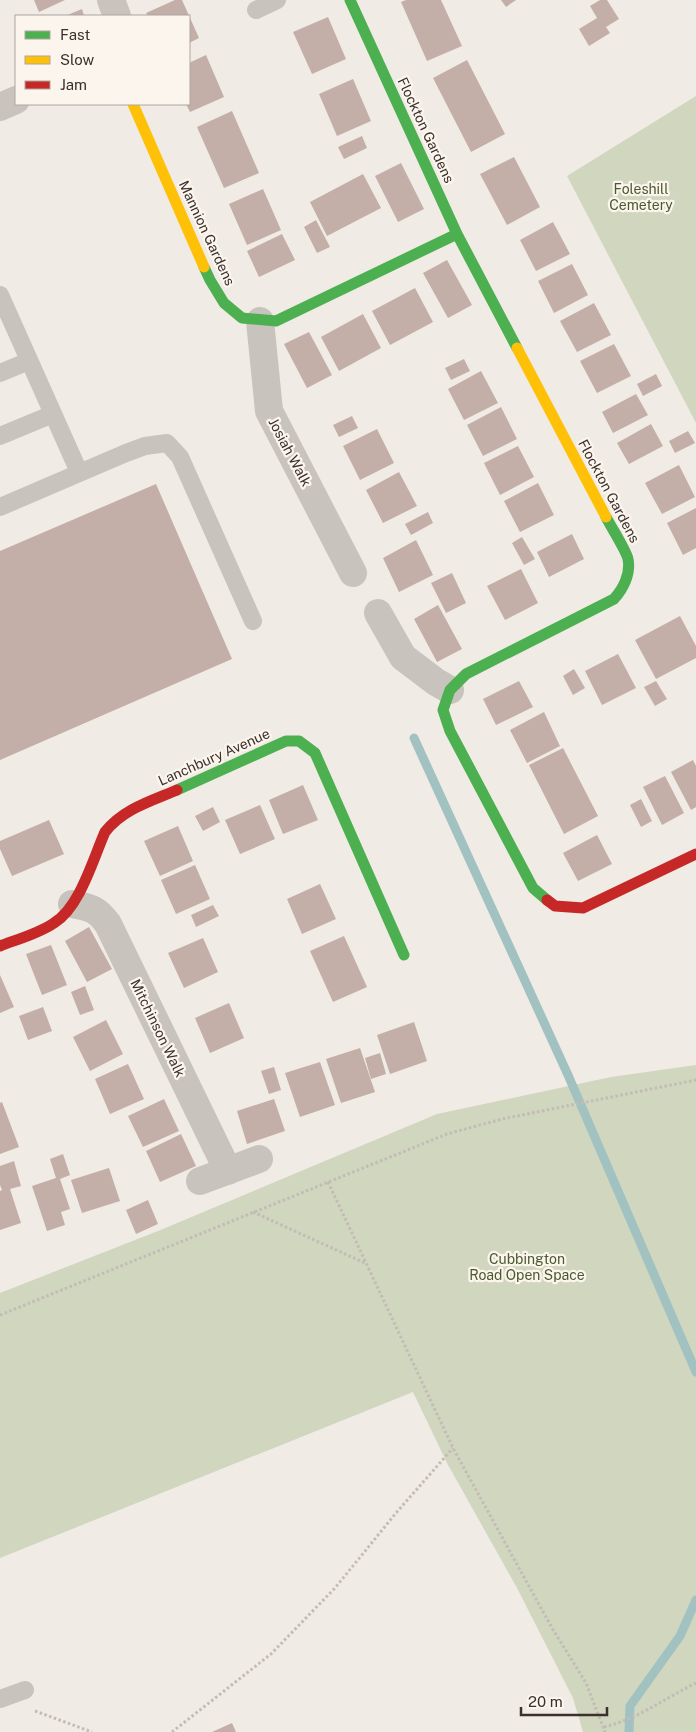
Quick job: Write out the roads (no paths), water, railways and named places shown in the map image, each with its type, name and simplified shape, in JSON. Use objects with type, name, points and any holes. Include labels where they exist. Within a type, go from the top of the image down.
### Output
[{"type":"street","points":[[111,0],[117,15]]},
{"type":"street","name":"Flockton Gardens","points":[[350,0],[457,234],[628,559],[628,575],[624,588],[614,599],[466,674],[450,690]]},
{"type":"street","points":[[0,107],[15,100]]},
{"type":"street","name":"Mannion Gardens","points":[[133,105],[210,280],[224,303],[242,318],[276,321],[457,234]]},
{"type":"street","name":"Josiah Walk","points":[[260,321],[269,411],[353,573]]},
{"type":"street","points":[[378,613],[403,657],[450,690],[443,710],[450,731],[533,888],[555,906],[583,908],[696,854]]},
{"type":"street","name":"Lanchbury Avenue","points":[[0,946],[45,927],[61,918],[72,904],[105,832],[113,822],[125,814],[286,741],[299,741],[315,753],[404,955]]},
{"type":"street","name":"Mitchinson Walk","points":[[72,904],[89,907],[100,912],[108,924],[228,1171]]},
{"type":"street","points":[[200,1181],[260,1158]]},
{"type":"lane","points":[[256,10],[277,0]]},
{"type":"lane","points":[[0,295],[80,472]]},
{"type":"lane","points":[[0,373],[29,361]]},
{"type":"lane","points":[[0,436],[53,414]]},
{"type":"lane","points":[[0,507],[126,453],[145,446],[166,443],[180,457],[253,621]]},
{"type":"lane","points":[[0,1699],[25,1690]]},
{"type":"waterway","points":[[414,738],[568,1075],[696,1372]]},
{"type":"waterway","points":[[629,1732],[630,1706],[680,1636],[696,1600]]},
{"type":"park label","name":"Foleshill Cemetery","points":[[641,197]]},
{"type":"park label","name":"Cubbington Road Open Space","points":[[527,1268]]}]
